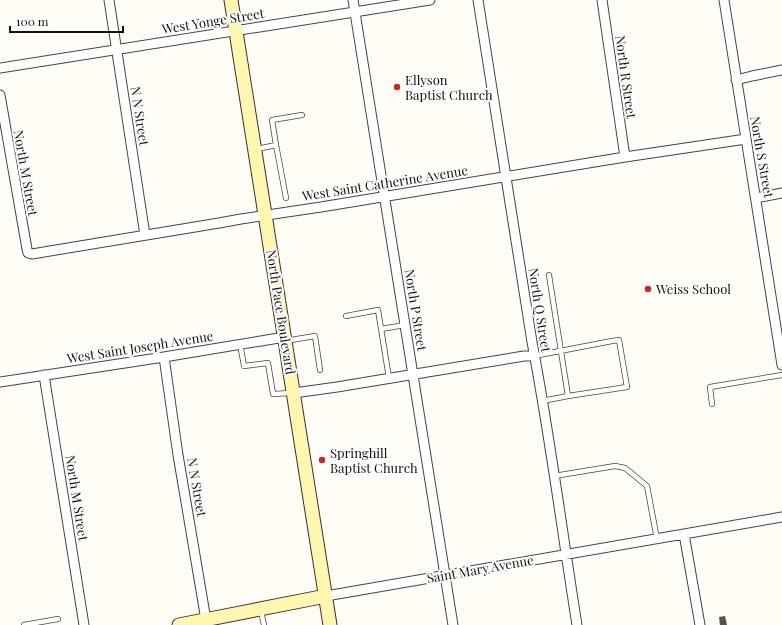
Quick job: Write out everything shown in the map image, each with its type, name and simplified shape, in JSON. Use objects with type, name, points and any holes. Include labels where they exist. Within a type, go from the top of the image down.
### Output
[{"type":"main road","name":"North Pace Boulevard","points":[[231,0],[330,625]]},
{"type":"main road","name":"Saint Mary Avenue","points":[[180,625],[326,596]]},
{"type":"street","name":"N N Street","points":[[109,0],[145,236]]},
{"type":"street","name":"North P Street","points":[[353,0],[453,625]]},
{"type":"street","name":"West Yonge Street","points":[[0,68],[430,0]]},
{"type":"street","name":"North Q Street","points":[[478,0],[577,625]]},
{"type":"street","name":"North R Street","points":[[602,0],[625,157]]},
{"type":"street","name":"North S Street","points":[[724,0],[765,260],[778,315],[782,365]]},
{"type":"street","points":[[736,80],[782,70]]},
{"type":"street","name":"North M Street","points":[[0,95],[22,226],[27,250],[30,254]]},
{"type":"street","name":"West Saint Catherine Avenue","points":[[30,254],[505,176],[746,139]]},
{"type":"street","points":[[756,198],[782,193]]},
{"type":"street","name":"West Saint Joseph Avenue","points":[[0,382],[240,344],[285,339]]},
{"type":"street","points":[[294,393],[524,356],[534,356]]},
{"type":"street","name":"N N Street","points":[[164,357],[178,455],[206,620]]},
{"type":"street","name":"North M Street","points":[[44,375],[84,625]]},
{"type":"street","name":"Saint Mary Avenue","points":[[326,596],[782,517]]},
{"type":"street","points":[[684,534],[700,625]]},
{"type":"lane","points":[[286,198],[272,120],[302,115]]},
{"type":"lane","points":[[255,150],[276,145]]},
{"type":"lane","points":[[549,274],[568,396]]},
{"type":"lane","points":[[346,316],[378,310],[389,378]]},
{"type":"lane","points":[[381,329],[405,325]]},
{"type":"lane","points":[[285,339],[315,336],[320,370]]},
{"type":"lane","points":[[534,356],[619,340],[627,387],[542,401]]},
{"type":"lane","points":[[240,344],[244,366],[268,363],[273,394],[294,393]]},
{"type":"lane","points":[[712,404],[710,387],[782,375]]},
{"type":"lane","points":[[554,476],[616,466],[625,468],[648,486],[657,539]]},
{"type":"lane","points":[[261,609],[264,625]]},
{"type":"lane","points":[[24,625],[58,619]]},
{"type":"building","points":[[725,616],[727,625],[720,625],[719,617]]},
{"type":"place","name":"Ellyson Baptist Church","points":[[397,87]]},
{"type":"place","name":"Weiss School","points":[[648,289]]},
{"type":"place","name":"Springhill Baptist Church","points":[[322,460]]}]
